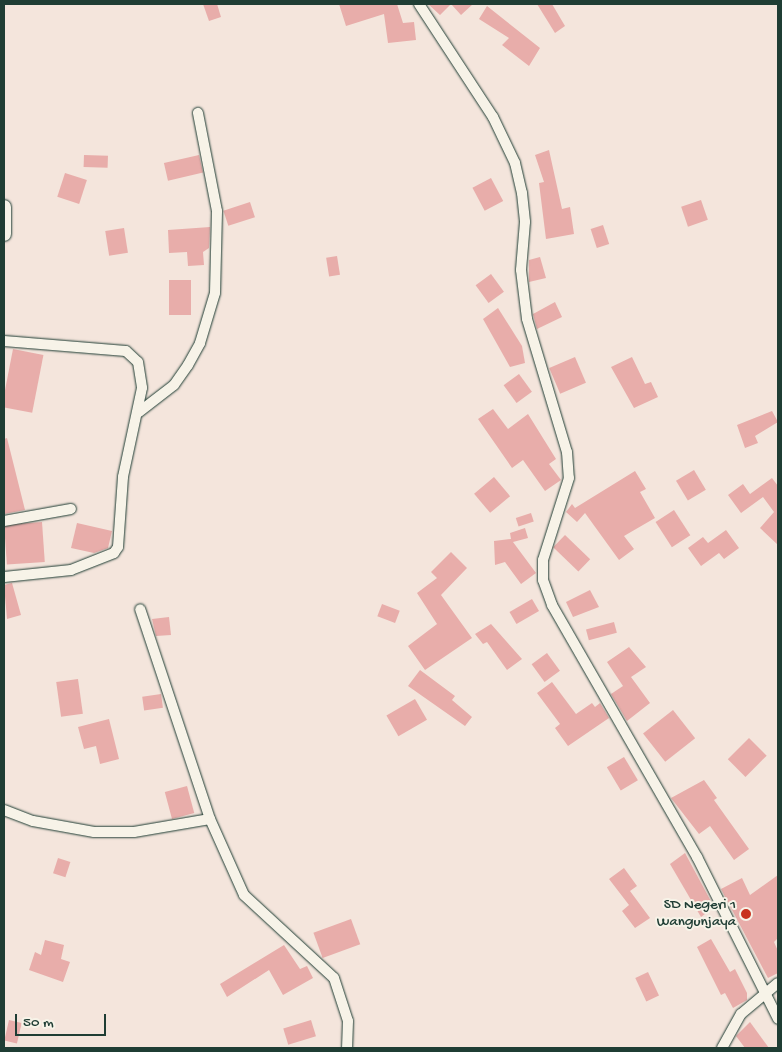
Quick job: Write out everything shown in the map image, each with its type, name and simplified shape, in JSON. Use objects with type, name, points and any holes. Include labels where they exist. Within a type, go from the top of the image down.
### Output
[{"type":"main road","points":[[4,207],[4,234]]},
{"type":"street","points":[[419,4],[493,117],[515,163],[522,193],[525,222],[521,270],[527,319],[567,452],[569,478],[543,560],[543,580],[552,605],[697,857],[778,1019]]},
{"type":"street","points":[[139,412],[174,385],[188,365],[200,343],[215,294],[217,211],[198,114]]},
{"type":"street","points":[[4,341],[126,351],[138,362],[141,378],[139,412],[128,450],[120,536],[114,553],[71,570],[4,577]]},
{"type":"street","points":[[4,521],[71,509]]},
{"type":"street","points":[[140,609],[210,819],[244,895],[334,978],[348,1021],[347,1048]]},
{"type":"street","points":[[4,810],[33,821],[94,832],[134,832],[210,819]]},
{"type":"street","points":[[722,1048],[731,1026],[765,991],[778,983]]},
{"type":"building","points":[[203,4],[217,4],[221,17],[209,21]]},
{"type":"building","points":[[339,4],[397,4],[403,23],[414,22],[416,40],[388,43],[384,14],[346,26]]},
{"type":"building","points":[[428,4],[451,4],[440,15]]},
{"type":"building","points":[[451,4],[473,4],[461,15]]},
{"type":"building","points":[[537,4],[552,4],[565,26],[555,33]]},
{"type":"building","points":[[487,6],[540,48],[529,66],[502,45],[509,38],[479,19]]},
{"type":"building","points":[[549,150],[562,209],[570,207],[574,234],[546,239],[539,183],[544,182],[535,155]]},
{"type":"building","points":[[84,155],[108,156],[108,168],[84,167]]},
{"type":"building","points":[[199,155],[203,173],[168,181],[164,163]]},
{"type":"building","points":[[65,173],[87,180],[79,204],[57,197]]},
{"type":"building","points":[[491,178],[503,201],[485,211],[472,188]]},
{"type":"building","points":[[701,200],[708,220],[688,227],[681,207]]},
{"type":"building","points":[[250,202],[255,217],[228,226],[223,211]]},
{"type":"building","points":[[603,225],[609,244],[597,248],[591,229]]},
{"type":"building","points":[[210,227],[209,248],[203,252],[204,265],[188,266],[187,252],[169,253],[168,230]]},
{"type":"building","points":[[124,228],[128,253],[109,256],[105,231]]},
{"type":"building","points":[[337,256],[340,275],[329,276],[326,258]]},
{"type":"building","points":[[540,257],[546,278],[529,282],[529,260]]},
{"type":"building","points":[[491,274],[504,292],[489,303],[476,285]]},
{"type":"building","points":[[169,280],[191,280],[191,315],[169,315]]},
{"type":"building","points":[[555,302],[562,317],[537,329],[533,314]]},
{"type":"building","points":[[498,308],[522,346],[525,363],[510,367],[483,319]]},
{"type":"building","points":[[13,349],[43,355],[32,413],[4,407],[4,395]]},
{"type":"building","points":[[575,357],[586,383],[560,394],[549,368]]},
{"type":"building","points":[[632,357],[645,384],[651,382],[658,397],[634,408],[611,367]]},
{"type":"building","points":[[519,374],[532,392],[517,403],[504,385]]},
{"type":"building","points":[[493,409],[508,429],[528,414],[556,459],[549,464],[561,480],[545,491],[523,460],[512,468],[478,419]]},
{"type":"building","points":[[772,411],[778,422],[755,436],[758,443],[745,448],[737,425]]},
{"type":"building","points":[[7,438],[25,510],[4,514],[4,439]]},
{"type":"building","points":[[694,470],[706,490],[688,501],[676,481]]},
{"type":"building","points":[[635,471],[646,489],[640,492],[655,518],[624,536],[634,549],[619,560],[585,513],[577,522],[566,512],[572,504],[575,508]]},
{"type":"building","points":[[494,477],[510,496],[490,513],[474,494]]},
{"type":"building","points":[[772,478],[778,486],[778,545],[760,528],[774,512],[763,497],[741,513],[728,495],[743,484],[750,494]]},
{"type":"building","points":[[674,510],[690,535],[672,547],[656,522]]},
{"type":"building","points":[[531,513],[534,522],[519,527],[516,518]]},
{"type":"building","points":[[42,522],[45,562],[7,565],[4,525]]},
{"type":"building","points":[[77,523],[112,531],[108,548],[94,553],[71,548]]},
{"type":"building","points":[[525,528],[528,538],[513,542],[536,573],[521,584],[505,562],[495,565],[494,541],[511,539],[510,533]]},
{"type":"building","points":[[726,530],[739,548],[724,559],[719,553],[701,566],[688,548],[703,537],[708,543]]},
{"type":"building","points":[[565,535],[590,559],[578,572],[553,547]]},
{"type":"building","points":[[451,552],[467,568],[441,595],[472,638],[425,670],[408,646],[437,624],[417,593],[437,578],[431,572]]},
{"type":"building","points":[[12,583],[21,615],[7,619],[4,585]]},
{"type":"building","points":[[590,590],[599,607],[573,617],[566,602]]},
{"type":"building","points":[[532,599],[539,611],[516,624],[509,612]]},
{"type":"building","points":[[382,604],[400,611],[395,623],[377,616]]},
{"type":"building","points":[[169,617],[171,635],[156,636],[152,619]]},
{"type":"building","points":[[614,622],[617,633],[589,640],[586,630]]},
{"type":"building","points":[[491,624],[522,659],[507,670],[487,642],[483,644],[475,634]]},
{"type":"building","points":[[629,647],[646,667],[631,677],[650,703],[627,721],[611,694],[623,686],[607,662]]},
{"type":"building","points":[[547,653],[560,671],[545,682],[532,664]]},
{"type":"building","points":[[420,670],[455,696],[452,700],[472,717],[465,726],[408,686]]},
{"type":"building","points":[[78,679],[83,714],[61,717],[56,682]]},
{"type":"building","points":[[552,682],[576,714],[592,703],[595,707],[600,703],[609,718],[568,746],[555,728],[560,724],[537,693]]},
{"type":"building","points":[[161,694],[163,708],[144,711],[142,697]]},
{"type":"building","points":[[415,699],[427,720],[398,736],[386,716]]},
{"type":"building","points":[[673,710],[695,738],[665,762],[643,733]]},
{"type":"building","points":[[109,719],[119,759],[100,764],[96,746],[84,749],[78,727]]},
{"type":"building","points":[[749,738],[767,756],[745,777],[728,759]]},
{"type":"building","points":[[624,757],[638,780],[621,790],[607,767]]},
{"type":"building","points":[[704,780],[717,798],[714,800],[749,849],[734,860],[710,826],[699,834],[671,798]]},
{"type":"building","points":[[187,786],[194,813],[172,819],[165,792]]},
{"type":"building","points":[[685,853],[714,907],[701,917],[670,864]]},
{"type":"building","points":[[58,858],[70,862],[65,877],[53,873]]},
{"type":"building","points":[[624,868],[637,886],[630,891],[650,918],[635,928],[622,911],[629,905],[609,879]]},
{"type":"building","name":"SD Negeri 1 Wangunjaya","points":[[778,875],[778,938],[774,942],[778,951],[778,973],[768,978],[721,889],[742,878],[750,895]]},
{"type":"building","points":[[351,919],[360,944],[323,958],[313,933]]},
{"type":"building","points":[[711,939],[730,972],[735,969],[747,993],[747,1000],[733,1008],[725,993],[721,995],[697,947]]},
{"type":"building","points":[[45,940],[64,945],[61,959],[70,962],[63,982],[29,970],[35,952],[41,955]]},
{"type":"building","points":[[284,945],[300,969],[307,966],[313,978],[283,995],[269,970],[227,997],[220,984]]},
{"type":"building","points":[[648,972],[659,996],[646,1001],[635,978]]},
{"type":"building","points":[[9,1020],[22,1023],[17,1043],[4,1040]]},
{"type":"building","points":[[311,1020],[316,1036],[288,1045],[283,1028]]},
{"type":"building","points":[[750,1022],[769,1048],[745,1048],[736,1036]]},
{"type":"place","name":"SD Negeri 1 Wangunjaya","points":[[746,914]]}]
